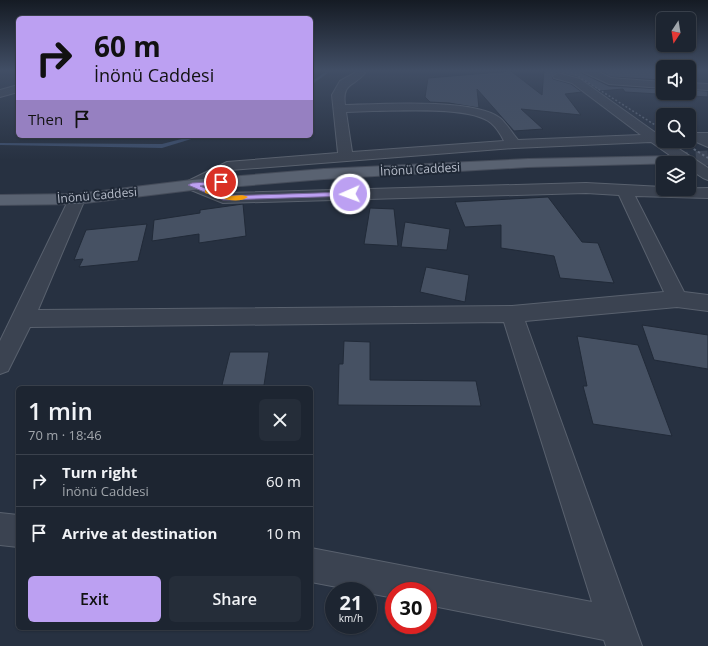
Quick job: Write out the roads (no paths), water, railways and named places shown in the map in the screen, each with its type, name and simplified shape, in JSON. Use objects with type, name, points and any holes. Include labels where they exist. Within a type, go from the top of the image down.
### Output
[{"type":"main road","name":"İnönü Caddesi","points":[[0,200],[78,199],[192,185],[324,174],[528,163],[656,160]]},
{"type":"street","points":[[340,100],[344,156]]},
{"type":"street","points":[[602,100],[708,175]]},
{"type":"street","points":[[340,109],[412,108],[479,112],[495,120],[514,144]]},
{"type":"street","points":[[708,137],[697,137],[708,143]]},
{"type":"street","points":[[192,185],[227,166],[514,144],[654,138]]},
{"type":"street","points":[[192,185],[223,198],[586,188],[625,191],[708,193]]},
{"type":"street","points":[[625,191],[677,299]]},
{"type":"street","points":[[0,364],[23,319],[78,199]]},
{"type":"street","points":[[23,319],[512,314],[677,299],[708,303]]},
{"type":"street","points":[[512,314],[621,636]]},
{"type":"street","points":[[0,529],[16,531]]},
{"type":"street","points":[[313,565],[621,636]]},
{"type":"waterway","points":[[0,144],[162,146],[192,138]]},
{"type":"tunnel","points":[[696,159],[708,158]]},
{"type":"railway","points":[[616,100],[656,126]]},
{"type":"railway","points":[[692,148],[708,158]]}]
